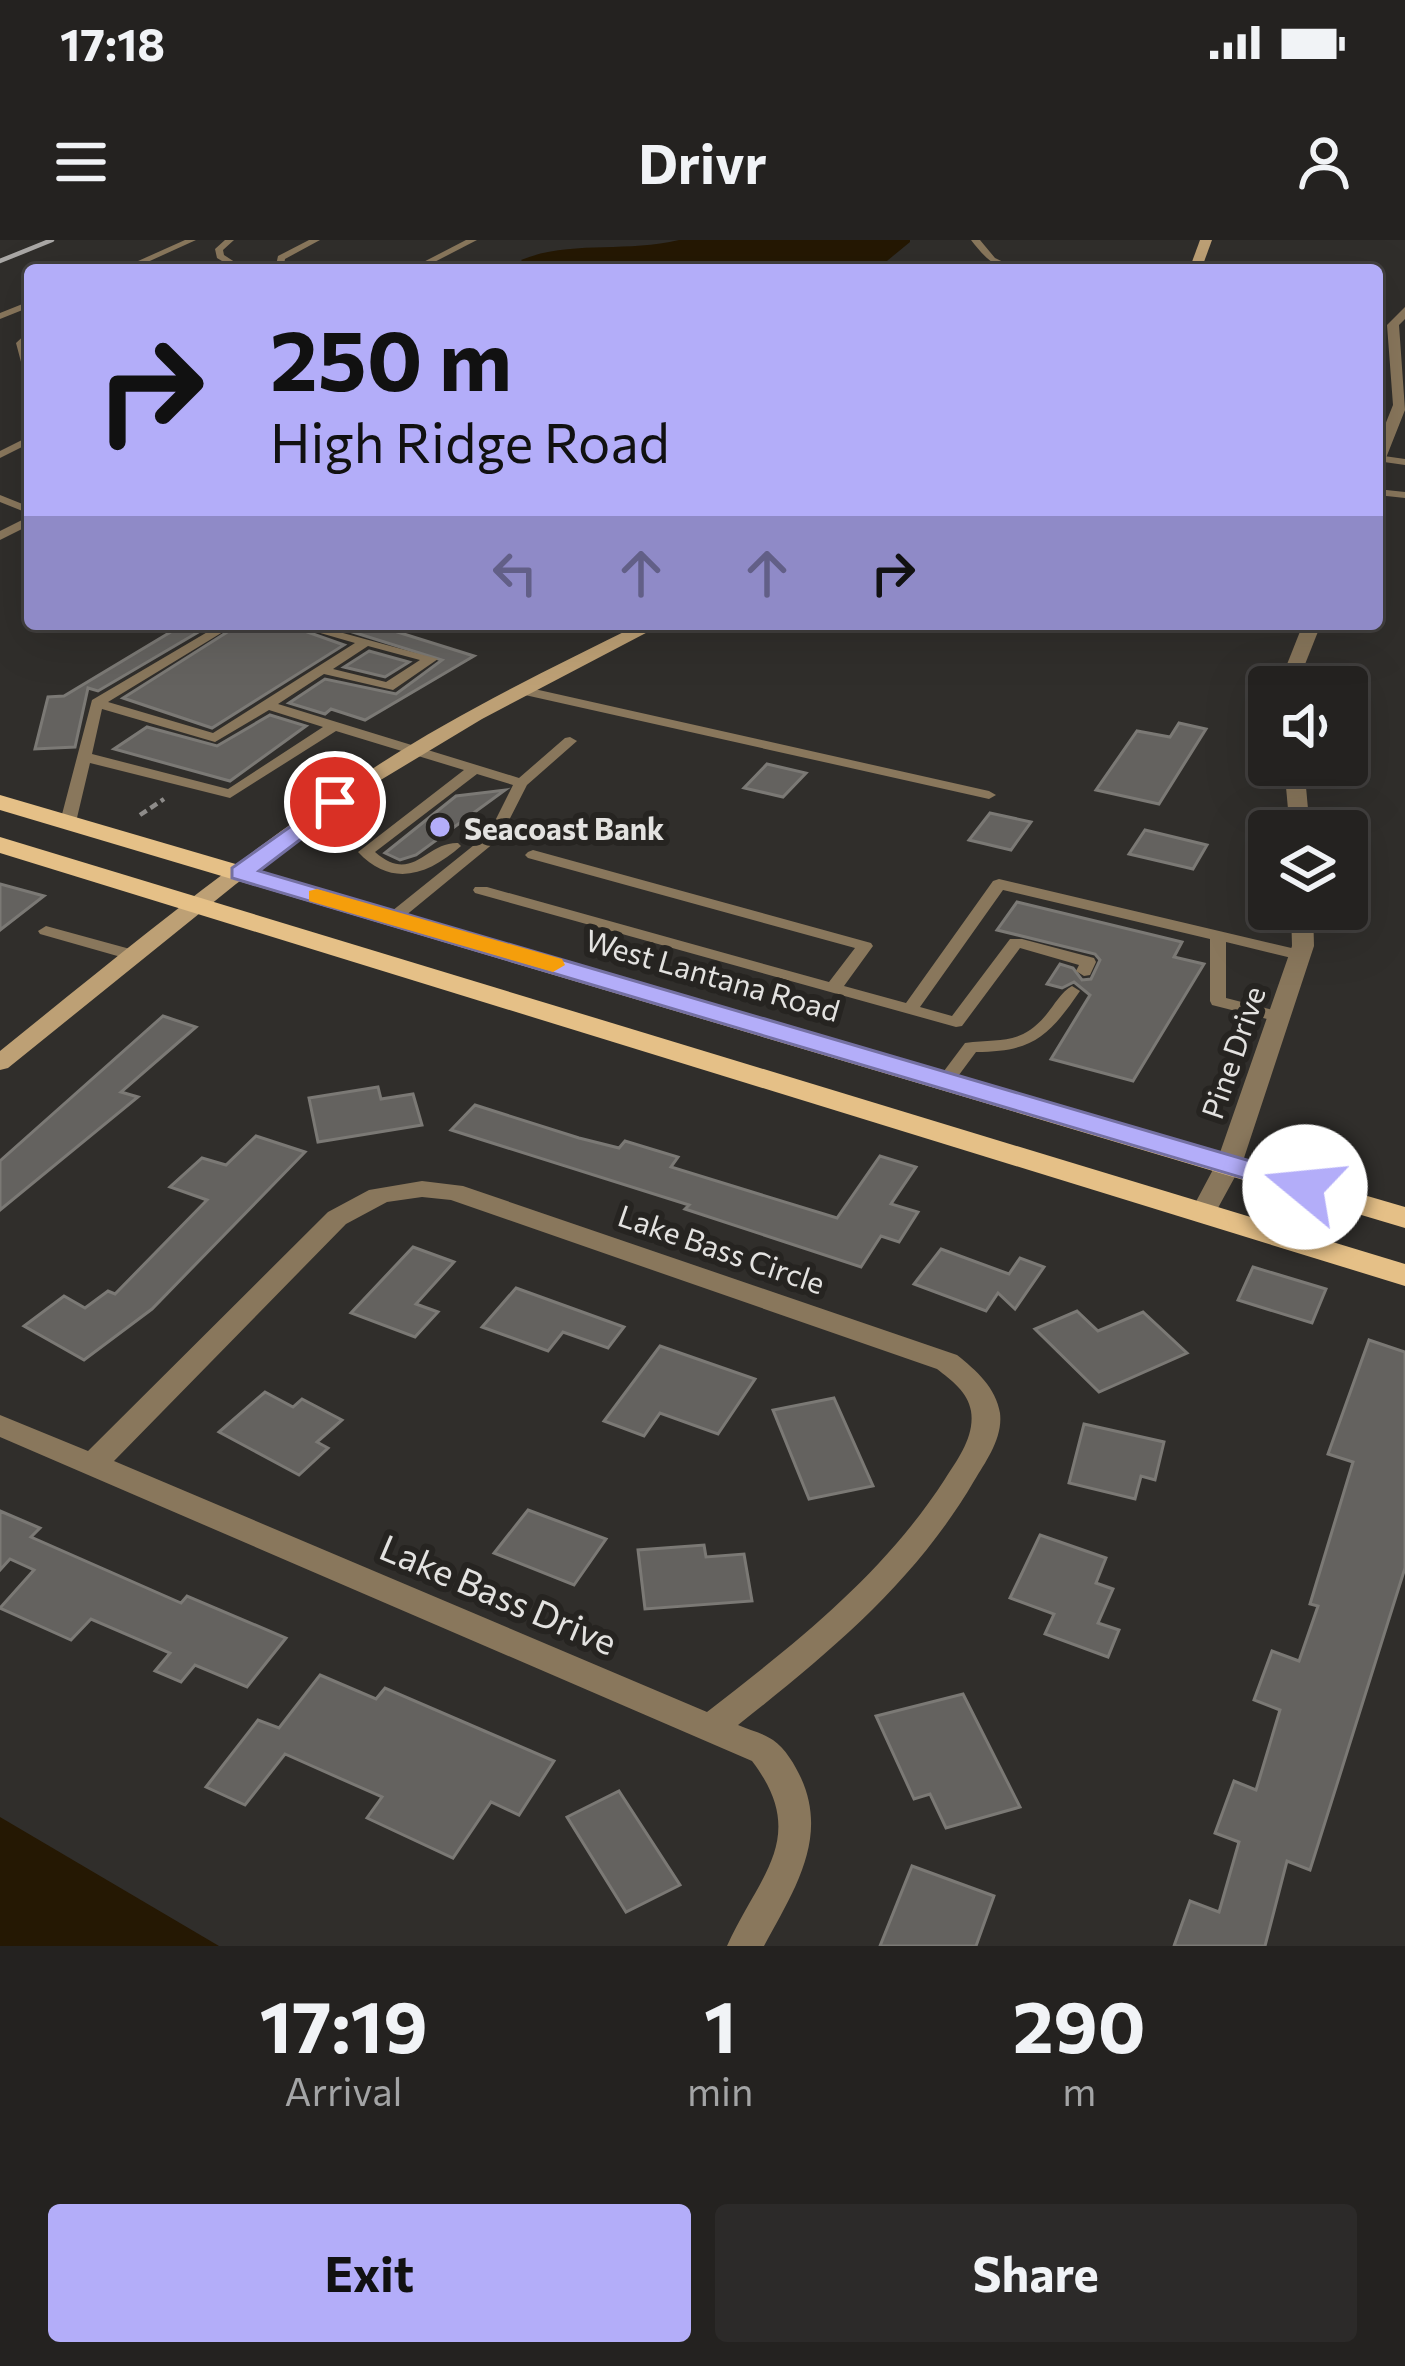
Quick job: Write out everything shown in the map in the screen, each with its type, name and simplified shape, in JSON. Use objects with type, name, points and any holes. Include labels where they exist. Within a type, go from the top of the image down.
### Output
[{"type":"main road","name":"West Lantana Road","points":[[0,802],[1405,1218]]},
{"type":"main road","points":[[0,845],[1405,1275]]},
{"type":"street","points":[[1383,448],[1400,405],[1385,324],[1405,311]]},
{"type":"street","points":[[0,1063],[241,873],[413,752],[520,690],[642,630]]},
{"type":"street","points":[[1295,666],[1310,630]]},
{"type":"street","name":"Pine Drive","points":[[1204,1211],[1229,1163],[1300,955],[1301,930]]},
{"type":"street","name":"Lake Bass Circle","points":[[94,1464],[337,1219],[365,1200],[402,1189],[454,1192],[947,1362],[968,1378],[982,1398],[986,1419],[982,1441],[936,1522],[894,1576],[846,1622],[713,1726]]},
{"type":"street","name":"Lake Bass Drive","points":[[0,1425],[764,1751],[785,1774],[797,1802],[799,1832],[745,1946]]},
{"type":"lane","points":[[136,264],[192,240]]},
{"type":"lane","points":[[230,240],[220,256],[233,264]]},
{"type":"lane","points":[[280,264],[281,258],[316,240]]},
{"type":"lane","points":[[424,264],[473,240]]},
{"type":"lane","points":[[975,240],[1002,264]]},
{"type":"lane","points":[[437,264],[447,253]]},
{"type":"lane","points":[[68,822],[97,703],[220,630]]},
{"type":"lane","points":[[319,630],[431,659],[388,687],[323,670]]},
{"type":"lane","points":[[97,703],[215,738],[367,642]]},
{"type":"lane","points":[[520,690],[989,795]]},
{"type":"lane","points":[[267,705],[521,783]]},
{"type":"lane","points":[[85,757],[230,794],[333,726]]},
{"type":"lane","points":[[475,829],[511,809],[521,783],[570,742]]},
{"type":"lane","points":[[453,846],[414,870],[375,863],[366,852],[472,770]]},
{"type":"lane","points":[[393,918],[495,835],[499,819]]},
{"type":"lane","points":[[532,855],[866,946],[832,988]]},
{"type":"lane","points":[[910,1009],[999,884],[1300,955]]},
{"type":"lane","points":[[481,890],[956,1022],[971,1047]]},
{"type":"lane","points":[[46,931],[135,956]]},
{"type":"lane","points":[[1218,936],[1218,1001],[1279,1018]]},
{"type":"lane","points":[[956,1022],[1016,943],[1088,962],[1084,971]]},
{"type":"lane","points":[[971,1047],[1016,1047],[1042,1034],[1072,991]]},
{"type":"lane","points":[[946,1079],[971,1047]]},
{"type":"path","points":[[140,815],[164,800]]},
{"type":"shaded area","points":[[679,240],[910,240],[883,264],[525,264],[521,260],[558,250]]},
{"type":"shaded area","points":[[0,1817],[219,1946],[0,1946]]},
{"type":"building","points":[[174,630],[202,630],[98,691],[88,688],[75,747],[35,749],[48,697],[64,696]]},
{"type":"building","points":[[231,630],[302,630],[344,645],[212,728],[123,698]]},
{"type":"building","points":[[346,630],[391,630],[474,656],[365,720],[289,703],[325,679],[396,694],[442,660]]},
{"type":"building","points":[[369,651],[409,662],[385,677],[344,667]]},
{"type":"building","points":[[270,715],[306,726],[230,781],[114,749],[147,727],[217,746]]},
{"type":"building","points":[[1179,723],[1206,729],[1159,804],[1096,790],[1137,731],[1170,737]]},
{"type":"building","points":[[767,764],[806,773],[783,797],[744,788]]},
{"type":"building","name":"Seacoast Bank","points":[[505,790],[416,855],[400,860],[385,853],[456,796]]},
{"type":"building","points":[[990,813],[1031,822],[1011,850],[969,840]]},
{"type":"building","points":[[1145,830],[1207,845],[1193,869],[1129,854]]},
{"type":"building","points":[[0,884],[44,896],[0,930]]},
{"type":"building","points":[[1017,902],[1182,942],[1174,957],[1204,964],[1133,1081],[1051,1059],[1090,995],[1074,982],[1062,988],[1047,984],[1060,964],[1073,968],[1082,980],[1091,979],[1100,960],[1095,954],[997,930]]},
{"type":"building","points":[[163,1016],[196,1027],[121,1092],[138,1097],[0,1210],[0,1161]]},
{"type":"building","points":[[378,1087],[381,1099],[413,1094],[422,1125],[318,1142],[309,1098]]},
{"type":"building","points":[[475,1105],[579,1138],[619,1148],[625,1141],[678,1157],[671,1167],[837,1218],[880,1156],[916,1167],[891,1204],[918,1212],[899,1242],[881,1236],[861,1267],[685,1209],[689,1205],[451,1130]]},
{"type":"building","points":[[256,1136],[305,1152],[152,1309],[84,1360],[24,1326],[64,1296],[85,1308],[108,1291],[115,1294],[207,1200],[170,1187],[202,1158],[226,1165]]},
{"type":"building","points":[[413,1247],[454,1262],[416,1304],[438,1312],[415,1337],[351,1313]]},
{"type":"building","points":[[941,1249],[1009,1274],[1020,1258],[1044,1267],[1015,1309],[998,1293],[986,1311],[914,1284]]},
{"type":"building","points":[[1253,1267],[1326,1289],[1312,1323],[1238,1300]]},
{"type":"building","points":[[516,1288],[624,1327],[608,1348],[563,1332],[548,1351],[482,1327]]},
{"type":"building","points":[[1077,1311],[1098,1331],[1143,1312],[1187,1353],[1099,1392],[1035,1329]]},
{"type":"building","points":[[1369,1340],[1405,1352],[1405,1568],[1310,1870],[1287,1861],[1265,1946],[1174,1946],[1190,1901],[1219,1912],[1239,1842],[1215,1833],[1234,1781],[1256,1790],[1280,1710],[1254,1700],[1272,1651],[1299,1661],[1318,1606],[1310,1604],[1353,1462],[1328,1454]]},
{"type":"building","points":[[660,1346],[755,1379],[718,1434],[660,1413],[644,1436],[604,1421]]},
{"type":"building","points":[[265,1392],[293,1407],[302,1399],[342,1420],[317,1442],[328,1448],[299,1475],[219,1432]]},
{"type":"building","points":[[834,1398],[873,1486],[809,1499],[773,1410]]},
{"type":"building","points":[[1084,1424],[1164,1442],[1155,1480],[1141,1476],[1135,1499],[1069,1483]]},
{"type":"building","points":[[528,1510],[606,1539],[574,1585],[494,1553]]},
{"type":"building","points":[[0,1511],[40,1528],[31,1537],[181,1603],[187,1596],[286,1638],[247,1687],[195,1665],[181,1682],[155,1671],[170,1653],[91,1619],[71,1640],[0,1608],[34,1570],[10,1559],[0,1570]]},
{"type":"building","points":[[1040,1535],[1106,1558],[1096,1583],[1113,1589],[1098,1623],[1119,1630],[1108,1657],[1045,1634],[1054,1614],[1010,1598]]},
{"type":"building","points":[[704,1545],[706,1557],[744,1554],[752,1601],[645,1609],[638,1550]]},
{"type":"building","points":[[320,1675],[376,1699],[385,1688],[554,1761],[519,1815],[491,1802],[453,1858],[367,1818],[382,1797],[285,1754],[245,1805],[206,1787],[258,1720],[279,1728]]},
{"type":"building","points":[[963,1694],[1020,1807],[946,1828],[930,1794],[914,1799],[876,1716]]},
{"type":"building","points":[[619,1791],[680,1885],[626,1912],[567,1817]]},
{"type":"building","points":[[912,1866],[994,1896],[976,1946],[880,1946]]},
{"type":"railway","points":[[0,261],[52,240]]},
{"type":"slow traffic","points":[[317,896],[553,965]]},
{"type":"place","name":"Seacoast Bank","points":[[440,827]]},
{"type":"route","points":[[335,802],[241,873],[1305,1187]]}]
